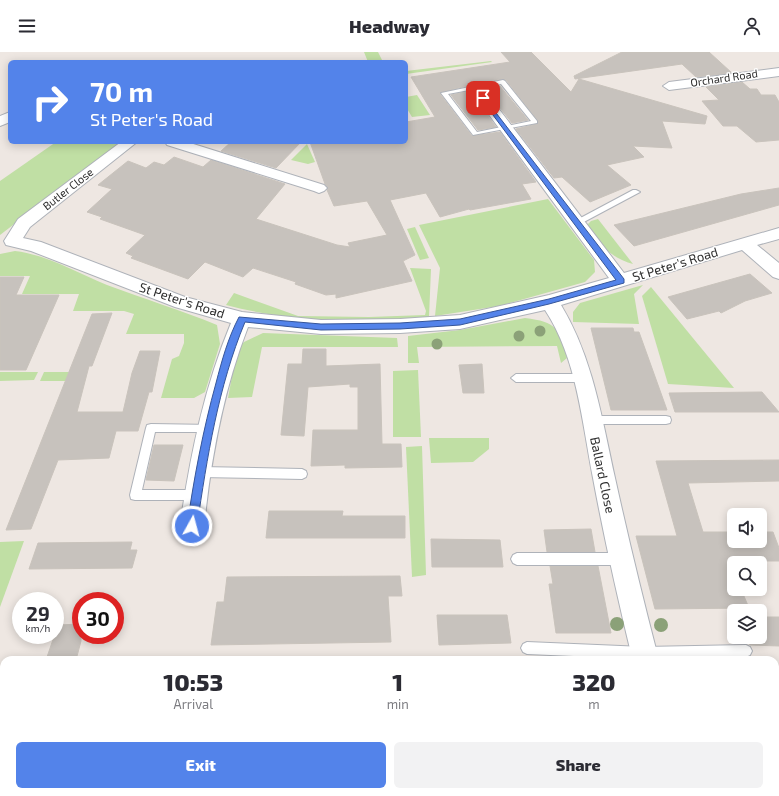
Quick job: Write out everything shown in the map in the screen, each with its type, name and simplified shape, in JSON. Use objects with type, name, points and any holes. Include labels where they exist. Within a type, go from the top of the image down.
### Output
[{"type":"street","name":"Orchard Road","points":[[669,86],[779,72]]},
{"type":"street","points":[[474,87],[598,253],[621,281]]},
{"type":"street","name":"Butler Close","points":[[6,244],[24,223],[127,144]]},
{"type":"street","points":[[178,144],[319,188]]},
{"type":"street","name":"St Peter's Road","points":[[6,244],[35,246],[181,302],[242,319],[321,327],[400,326],[460,322],[549,302],[779,233]]},
{"type":"street","points":[[744,243],[779,273]]},
{"type":"street","name":"Ballard Close","points":[[549,302],[555,309],[575,352],[583,378],[621,559],[644,653]]},
{"type":"street","points":[[192,526],[196,495],[209,428],[229,349],[242,319]]},
{"type":"lane","points":[[503,82],[535,122],[506,129],[475,134],[444,93],[503,82]]},
{"type":"lane","points":[[576,222],[636,192]]},
{"type":"lane","points":[[516,378],[583,378]]},
{"type":"lane","points":[[592,420],[666,420]]},
{"type":"lane","points":[[196,495],[135,495],[151,428],[209,428]]},
{"type":"lane","points":[[200,472],[302,474]]},
{"type":"lane","points":[[517,559],[621,559]]},
{"type":"lane","points":[[527,648],[644,653],[746,651]]},
{"type":"green space","points":[[364,52],[378,52],[382,60],[367,60]]},
{"type":"green space","points":[[491,61],[492,62],[408,74],[408,71]]},
{"type":"green space","points":[[417,95],[430,115],[412,117],[408,110],[408,97]]},
{"type":"green space","points":[[53,144],[118,144],[0,235],[0,181]]},
{"type":"green space","points":[[307,144],[315,162],[308,164],[291,160]]},
{"type":"green space","points":[[548,199],[594,260],[595,272],[585,282],[499,306],[435,316],[440,268],[419,225]]},
{"type":"green space","points":[[598,219],[633,264],[619,259],[599,244],[590,231],[588,224],[591,221]]},
{"type":"green space","points":[[415,227],[429,258],[420,260],[407,229]]},
{"type":"green space","points":[[15,251],[51,260],[107,285],[217,325],[220,344],[205,392],[194,398],[161,398],[172,359],[179,356],[184,343],[184,334],[126,334],[134,314],[124,311],[73,311],[79,294],[22,294],[30,276],[0,276],[0,254]]},
{"type":"green space","points":[[410,268],[431,269],[429,317],[378,321],[327,320],[276,315],[226,305],[234,293],[298,316],[369,317],[425,315],[426,311]]},
{"type":"green space","points":[[643,285],[634,294],[639,324],[573,322],[573,312],[580,303]]},
{"type":"green space","points":[[651,287],[734,388],[668,384],[642,296]]},
{"type":"green space","points":[[525,318],[544,322],[555,328],[562,340],[567,358],[561,363],[557,346],[417,347],[419,363],[408,363],[408,336],[460,330]]},
{"type":"green space","points":[[263,333],[397,338],[398,347],[262,347],[252,397],[228,398],[237,349],[244,342]]},
{"type":"green space","points":[[418,370],[421,437],[393,437],[393,371]]},
{"type":"green space","points":[[0,372],[38,372],[34,380],[0,381]]},
{"type":"green space","points":[[44,372],[85,372],[82,381],[40,381]]},
{"type":"green space","points":[[429,438],[489,438],[489,449],[473,462],[431,463]]},
{"type":"green space","points":[[422,446],[426,575],[412,577],[406,447]]},
{"type":"green space","points":[[24,541],[0,607],[0,542]]},
{"type":"building","points":[[501,52],[531,52],[571,92],[579,79],[707,116],[705,124],[662,121],[672,148],[633,146],[644,157],[607,165],[631,185],[590,202],[562,177],[554,178],[516,129],[537,124],[538,121],[506,80],[503,79],[481,83],[474,81],[467,86],[441,92],[440,94],[472,136],[500,132],[536,182],[522,184],[531,199],[469,209],[440,217],[426,193],[390,200],[415,255],[403,261],[412,281],[336,298],[336,294],[326,295],[295,284],[296,282],[253,268],[243,277],[205,262],[188,279],[131,258],[133,256],[126,253],[145,235],[100,219],[102,217],[87,212],[112,189],[98,185],[128,161],[146,168],[154,162],[164,165],[174,157],[203,167],[211,160],[285,184],[256,219],[337,245],[350,247],[348,243],[387,235],[367,201],[334,206],[311,144],[408,144],[408,122],[435,117],[411,77],[510,62]]},
{"type":"building","points":[[622,52],[709,52],[732,73],[696,77],[682,64],[575,79],[574,76]]},
{"type":"building","points":[[742,82],[750,89],[757,89],[761,95],[775,95],[779,102],[779,140],[756,142],[737,126],[723,126],[702,101],[719,100],[706,87]]},
{"type":"building","points":[[500,86],[528,120],[512,123],[485,89]]},
{"type":"building","points":[[470,91],[496,127],[478,130],[451,95]]},
{"type":"building","points":[[229,144],[299,144],[276,168],[221,151]]},
{"type":"building","points":[[779,188],[779,205],[634,246],[614,225],[741,194]]},
{"type":"building","points":[[750,274],[772,293],[745,301],[721,313],[719,311],[687,319],[668,297]]},
{"type":"building","points":[[0,277],[24,277],[16,295],[59,295],[26,370],[0,370]]},
{"type":"building","points":[[112,313],[92,366],[89,366],[77,412],[123,412],[132,373],[140,351],[160,351],[152,392],[149,392],[138,431],[116,431],[109,458],[58,460],[31,529],[6,530],[92,314]]},
{"type":"building","points":[[591,328],[633,328],[634,332],[639,332],[667,410],[611,410]]},
{"type":"building","points":[[303,349],[326,349],[326,366],[380,364],[382,444],[401,444],[402,467],[345,468],[345,465],[311,466],[313,430],[358,430],[358,387],[350,387],[350,384],[308,387],[304,436],[281,435],[288,364],[302,364]]},
{"type":"building","points":[[482,364],[484,393],[463,393],[459,365]]},
{"type":"building","points":[[762,392],[779,412],[675,412],[669,393]]},
{"type":"building","points":[[154,445],[183,445],[174,481],[146,480]]},
{"type":"building","points":[[779,460],[779,481],[688,483],[703,532],[727,532],[727,548],[767,548],[767,532],[773,532],[779,548],[779,561],[767,561],[767,556],[727,556],[727,596],[744,596],[747,604],[727,604],[727,608],[655,609],[636,536],[677,536],[656,461]]},
{"type":"building","points":[[269,511],[343,511],[342,516],[405,516],[405,538],[266,538]]},
{"type":"building","points":[[591,529],[595,552],[547,552],[544,530]]},
{"type":"building","points":[[431,539],[500,540],[503,567],[432,567]]},
{"type":"building","points":[[132,542],[130,550],[137,550],[132,568],[29,569],[38,543]]},
{"type":"building","points":[[550,566],[598,566],[611,633],[556,633],[549,584],[553,584]]},
{"type":"building","points":[[400,576],[402,596],[388,596],[391,642],[211,645],[217,602],[224,602],[227,577]]},
{"type":"building","points":[[437,615],[507,615],[511,643],[439,645]]},
{"type":"building","points":[[767,617],[779,617],[779,646],[750,645],[767,644]]},
{"type":"building","points":[[72,624],[72,644],[80,644],[77,656],[47,656],[51,644],[64,644],[64,625]]},
{"type":"route","points":[[192,526],[200,472],[215,402],[229,349],[242,319],[321,327],[400,326],[460,322],[549,302],[621,281],[598,253],[483,98]]}]
